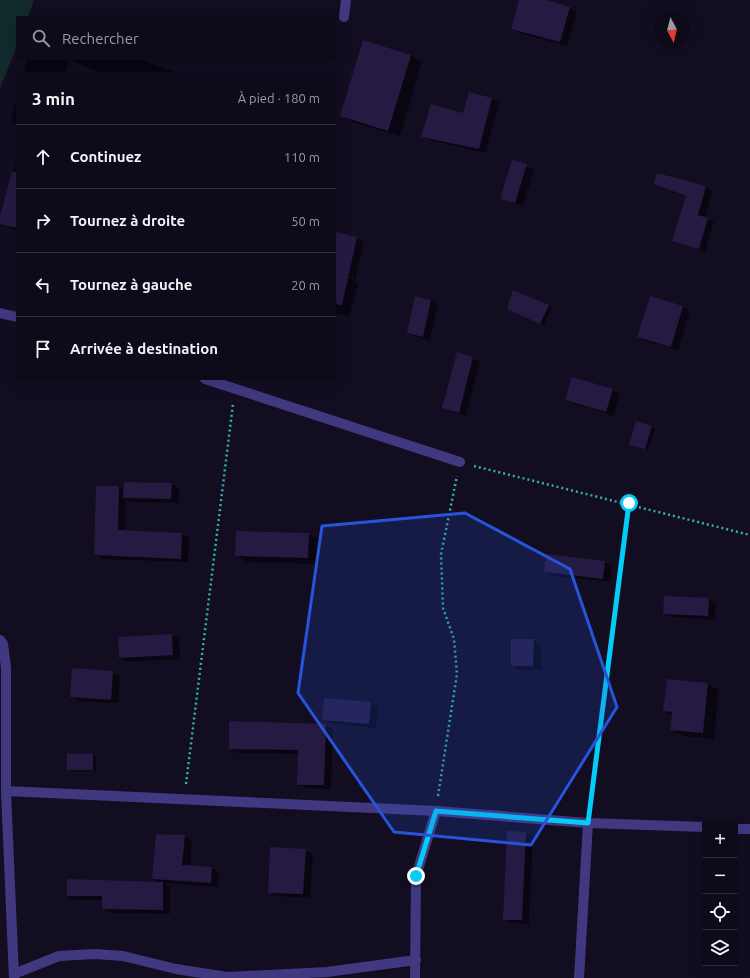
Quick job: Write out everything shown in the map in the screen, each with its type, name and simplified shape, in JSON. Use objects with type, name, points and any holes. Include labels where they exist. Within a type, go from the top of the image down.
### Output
[{"type":"street","points":[[344,17],[346,0]]},
{"type":"street","points":[[0,313],[16,317]]},
{"type":"street","points":[[208,380],[234,390],[460,462]]},
{"type":"street","points":[[0,640],[5,654],[6,668],[6,791],[14,976],[59,956],[95,954],[123,956],[176,969],[227,977],[327,972],[416,960]]},
{"type":"street","points":[[6,791],[184,798],[436,811],[588,823],[702,827]]},
{"type":"street","points":[[415,978],[416,876],[436,811]]},
{"type":"street","points":[[579,978],[588,823]]},
{"type":"street","points":[[738,829],[750,829]]},
{"type":"path","points":[[184,798],[234,390]]},
{"type":"path","points":[[436,811],[457,674],[454,639],[443,608],[441,554],[460,462],[629,503],[750,535]]},
{"type":"path","points":[[588,823],[629,503]]},
{"type":"highlighted area","points":[[465,513],[570,569],[617,707],[531,845],[394,832],[298,693],[322,526]]},
{"type":"green space","points":[[0,0],[34,0],[28,16],[16,16],[16,48],[0,89]]},
{"type":"building","points":[[519,0],[547,0],[570,7],[560,42],[511,29]]},
{"type":"building","points":[[363,40],[411,55],[388,131],[340,116]]},
{"type":"building","points":[[469,92],[492,98],[479,149],[421,137],[431,104],[463,113]]},
{"type":"building","points":[[512,160],[527,164],[515,203],[500,199]]},
{"type":"building","points":[[12,172],[16,172],[16,228],[0,224],[0,216]]},
{"type":"building","points":[[657,173],[706,186],[698,215],[708,218],[699,249],[672,241],[686,196],[654,184]]},
{"type":"building","points":[[336,232],[357,237],[342,305],[336,304]]},
{"type":"building","points":[[513,290],[549,305],[540,324],[507,309]]},
{"type":"building","points":[[415,296],[431,300],[423,337],[407,333]]},
{"type":"building","points":[[650,296],[683,306],[671,347],[637,337]]},
{"type":"building","points":[[457,352],[473,357],[459,413],[442,408]]},
{"type":"building","points":[[572,377],[613,389],[606,412],[565,400]]},
{"type":"building","points":[[636,421],[652,426],[645,449],[629,445]]},
{"type":"building","points":[[124,482],[172,483],[171,499],[123,498]]},
{"type":"building","points":[[96,486],[119,486],[118,530],[182,533],[181,559],[94,555]]},
{"type":"building","points":[[236,531],[309,533],[308,558],[235,556]]},
{"type":"building","points":[[546,554],[605,561],[603,579],[544,572]]},
{"type":"building","points":[[664,596],[709,598],[708,616],[663,614]]},
{"type":"building","points":[[172,634],[173,655],[119,658],[118,637]]},
{"type":"building","points":[[511,639],[534,639],[533,666],[511,666]]},
{"type":"building","points":[[72,668],[113,671],[111,700],[70,697]]},
{"type":"building","points":[[667,679],[708,683],[703,733],[670,730],[672,712],[663,711]]},
{"type":"building","points":[[324,698],[371,702],[369,724],[322,720]]},
{"type":"building","points":[[229,721],[326,724],[324,785],[297,785],[298,750],[229,749]]},
{"type":"building","points":[[67,754],[93,754],[93,770],[67,770]]},
{"type":"building","points":[[507,831],[526,832],[522,920],[503,920]]},
{"type":"building","points":[[156,834],[185,835],[182,865],[212,867],[211,883],[152,879]]},
{"type":"building","points":[[270,847],[306,849],[303,894],[268,893]]},
{"type":"building","points":[[67,879],[163,882],[163,910],[102,909],[102,896],[67,896]]},
{"type":"route","points":[[416,876],[436,811],[588,823],[629,503]]}]
